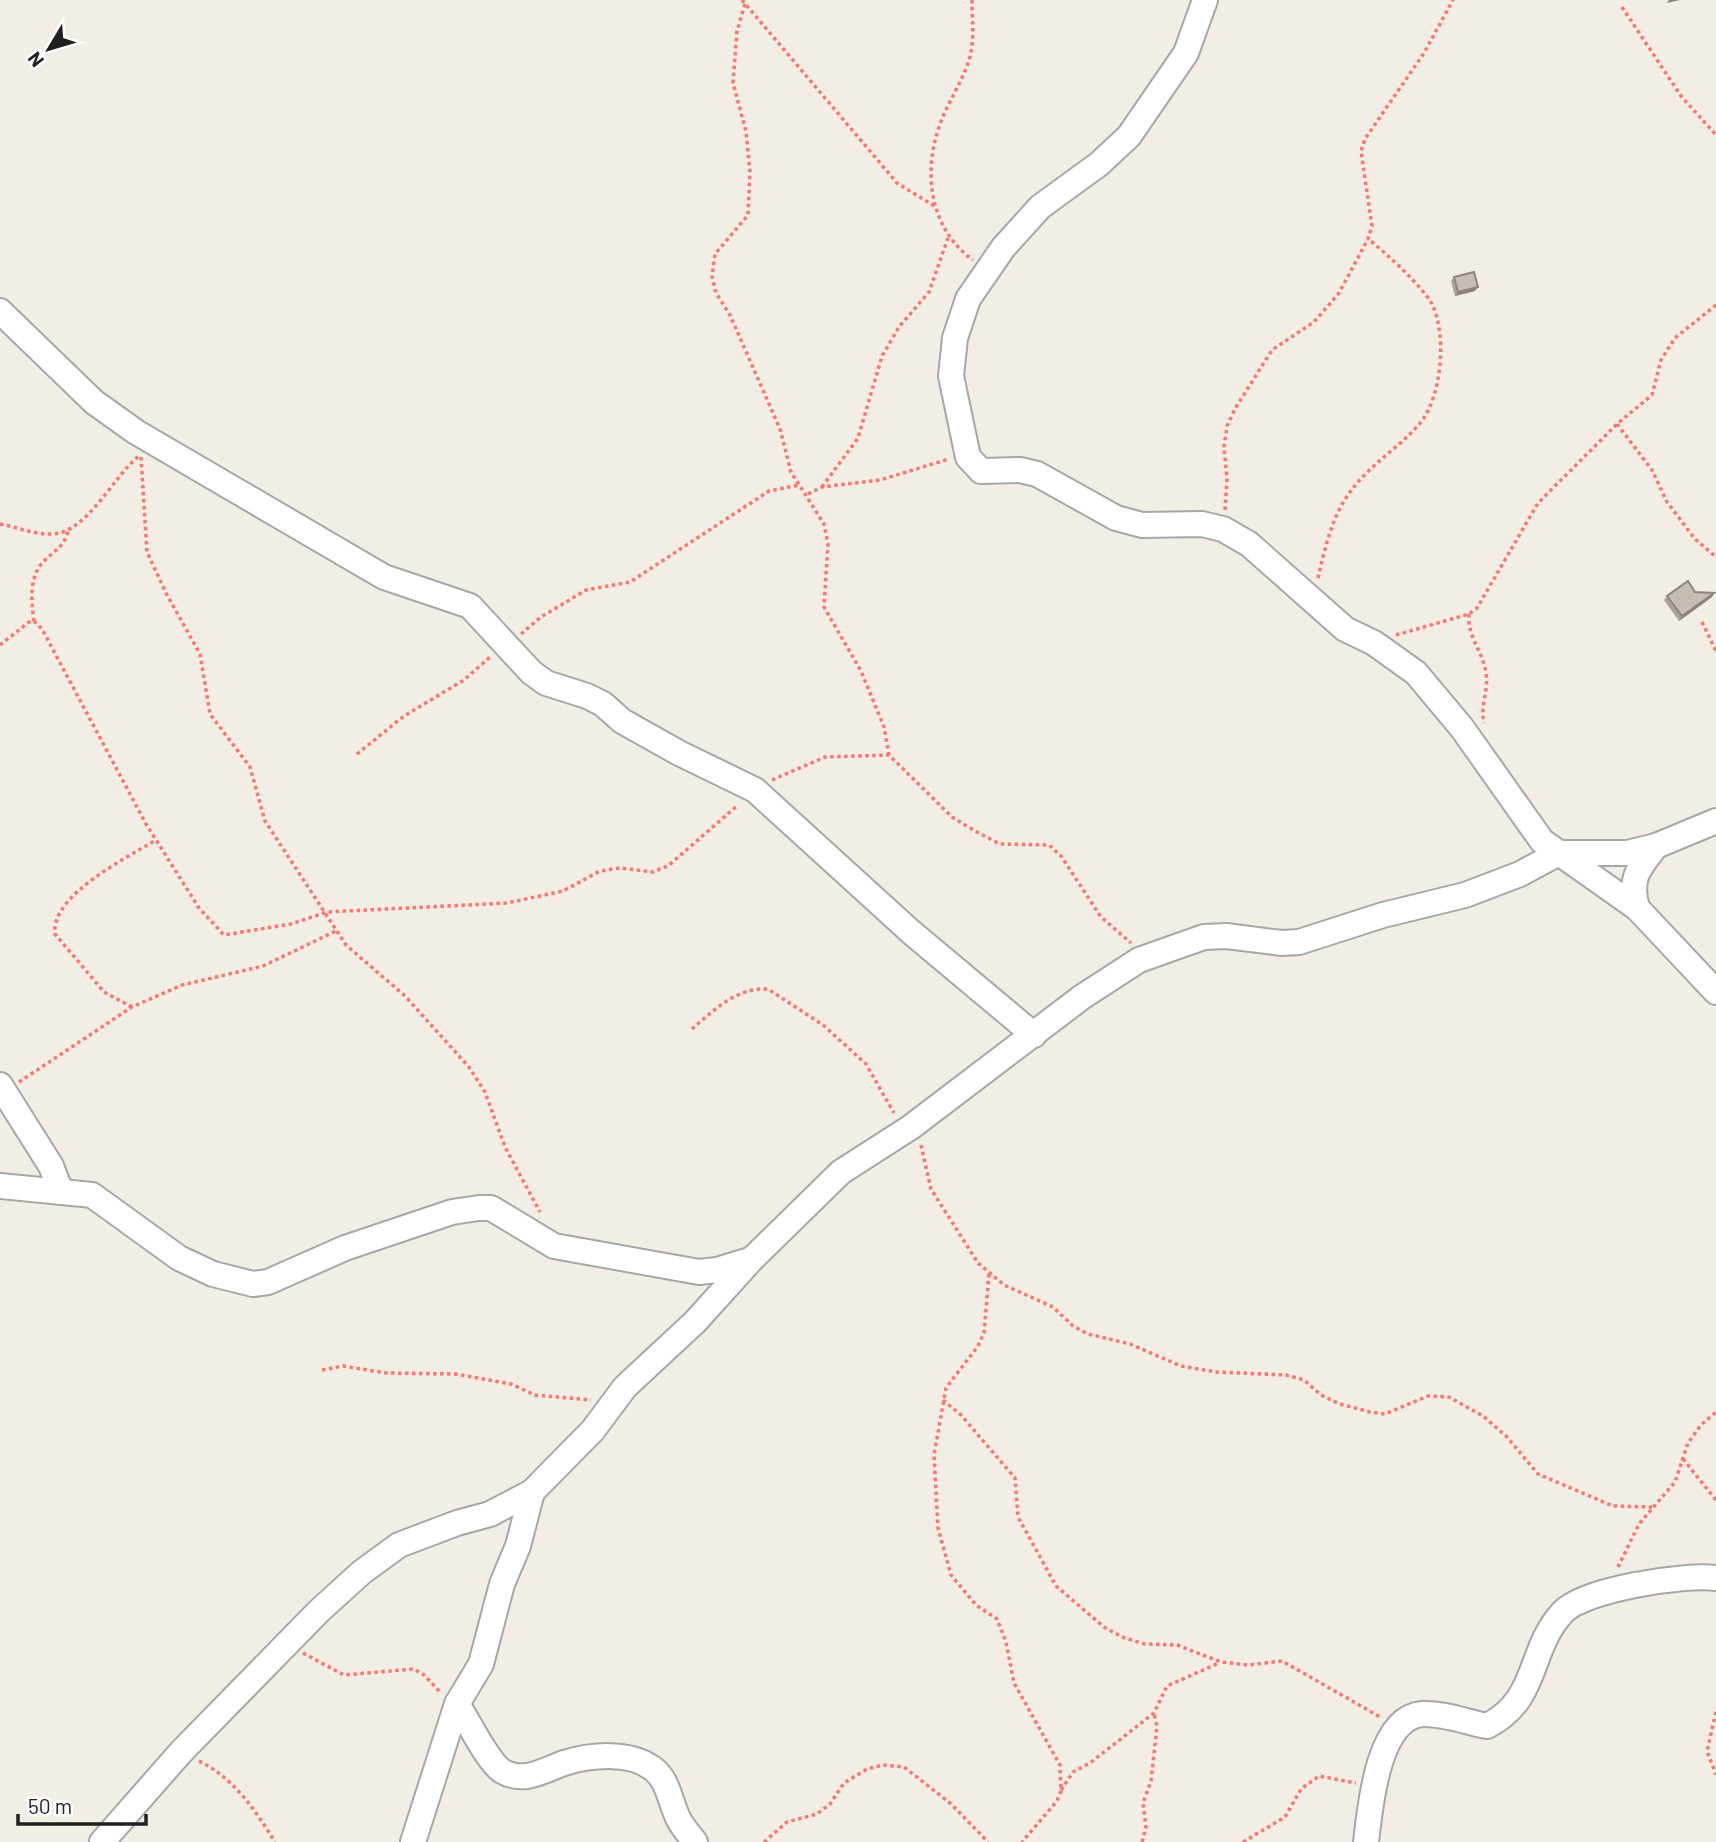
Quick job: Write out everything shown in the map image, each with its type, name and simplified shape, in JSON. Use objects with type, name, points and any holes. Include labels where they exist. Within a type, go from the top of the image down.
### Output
[{"type":"street","points":[[1205,0],[1186,53],[1129,136],[1099,164],[1040,208],[986,269],[968,299],[951,359],[951,376],[968,457],[981,471],[1020,470],[1050,479],[1116,518],[1130,523],[1202,524],[1223,529],[1249,544],[1345,629],[1374,643],[1416,673],[1446,708],[1538,837],[1637,908],[1716,992]]},
{"type":"street","points":[[0,311],[94,402],[136,432],[384,578],[470,606],[509,645],[531,672],[546,683],[603,704],[622,721],[679,753],[755,790],[921,941],[1034,1035]]},
{"type":"street","points":[[102,1842],[181,1752],[286,1644],[362,1572],[399,1545],[457,1523],[490,1514],[532,1492],[593,1430],[625,1387],[695,1322],[751,1260],[841,1172],[911,1127],[1082,997],[1139,960],[1204,937],[1299,942],[1383,915],[1465,895],[1520,874],[1559,853],[1627,853],[1656,846],[1714,824]]},
{"type":"street","points":[[1637,908],[1632,890],[1634,880],[1656,846]]},
{"type":"street","points":[[2,1089],[51,1166],[61,1192]]},
{"type":"street","points":[[0,1186],[92,1195],[179,1258],[213,1274],[253,1284],[279,1277],[345,1248],[452,1212],[479,1208],[491,1208],[554,1246],[699,1272],[751,1260]]},
{"type":"street","points":[[413,1842],[457,1704],[481,1664],[502,1584],[518,1546],[532,1492]]},
{"type":"street","points":[[1366,1842],[1374,1787],[1386,1745],[1402,1726],[1419,1714],[1441,1715],[1487,1726],[1502,1718],[1516,1706],[1548,1634],[1562,1611],[1578,1601],[1659,1580],[1716,1578]]},
{"type":"street","points":[[457,1704],[501,1770],[510,1773],[539,1775],[564,1763],[610,1756],[631,1757],[654,1769],[665,1784],[679,1820],[695,1842]]},
{"type":"path","points":[[972,0],[970,58],[933,148],[930,167],[936,207],[948,238],[955,247],[986,269]]},
{"type":"path","points":[[1223,529],[1227,479],[1224,447],[1227,426],[1272,350],[1314,323],[1339,293],[1368,239],[1372,226],[1361,150],[1365,139],[1424,53],[1453,0]]},
{"type":"path","points":[[743,2],[897,183],[936,207]]},
{"type":"path","points":[[743,2],[737,31],[733,83],[746,131],[749,207],[748,215],[715,254],[712,276],[716,293],[730,314],[780,429],[791,472],[807,495],[828,535],[824,607],[839,628],[866,681],[884,727],[890,755],[952,817],[975,831],[1000,844],[1049,845],[1061,856],[1101,917],[1133,944]]},
{"type":"path","points":[[1622,7],[1681,96],[1716,135]]},
{"type":"path","points":[[822,487],[858,438],[882,356],[900,327],[929,292],[948,238]]},
{"type":"path","points":[[1313,601],[1327,545],[1345,499],[1374,464],[1419,425],[1432,407],[1439,370],[1441,349],[1432,305],[1394,260],[1368,239]]},
{"type":"path","points":[[1374,643],[1411,629],[1469,614],[1487,596],[1538,503],[1651,395],[1661,360],[1675,338],[1716,305]]},
{"type":"path","points":[[1618,424],[1652,470],[1667,502],[1695,539],[1716,557]]},
{"type":"path","points":[[0,524],[29,533],[62,533],[103,500],[124,468],[141,454],[147,552],[200,654],[210,714],[250,767],[265,821],[279,846],[327,912],[346,945],[405,996],[469,1067],[489,1101],[510,1157],[545,1219]]},
{"type":"path","points":[[807,495],[822,487],[880,480],[953,458],[968,457]]},
{"type":"path","points":[[357,754],[404,716],[464,680],[498,649],[509,645],[541,617],[570,598],[586,590],[630,582],[769,491],[799,485]]},
{"type":"path","points":[[68,528],[60,550],[37,569],[31,600],[34,621],[42,629],[156,840],[199,908],[223,935],[291,924],[327,912],[486,906],[564,891],[600,871],[620,868],[653,872],[668,866],[765,782],[825,757],[890,755]]},
{"type":"path","points":[[1469,614],[1469,631],[1486,674],[1482,704],[1485,727]]},
{"type":"path","points":[[0,645],[34,621]]},
{"type":"path","points":[[1702,622],[1716,651]]},
{"type":"path","points":[[132,1007],[104,992],[55,934],[54,924],[57,914],[69,899],[101,874],[156,840]]},
{"type":"path","points":[[2,1089],[132,1007],[182,985],[263,966],[291,956],[336,931]]},
{"type":"path","points":[[692,1029],[718,1006],[741,993],[768,989],[823,1025],[866,1064],[897,1116],[911,1127],[923,1152],[931,1189],[969,1253],[989,1275],[1052,1307],[1088,1334],[1130,1344],[1181,1366],[1216,1372],[1286,1375],[1304,1380],[1321,1395],[1340,1404],[1370,1412],[1385,1414],[1428,1396],[1449,1396],[1490,1423],[1538,1474],[1613,1506],[1652,1507]]},
{"type":"path","points":[[989,1275],[984,1333],[978,1346],[946,1388],[943,1400],[934,1455],[938,1528],[944,1555],[960,1589],[997,1619],[1006,1642],[1014,1683],[1060,1765],[1060,1791]]},
{"type":"path","points":[[322,1370],[343,1366],[386,1373],[456,1374],[510,1384],[535,1395],[593,1400]]},
{"type":"path","points":[[943,1400],[961,1415],[1015,1478],[1017,1517],[1024,1533],[1056,1586],[1074,1604],[1122,1637],[1145,1644],[1177,1645],[1221,1662],[1248,1665],[1282,1661],[1380,1717],[1402,1726]]},
{"type":"path","points":[[1605,1593],[1639,1524],[1675,1482],[1688,1443],[1701,1425],[1716,1412]]},
{"type":"path","points":[[1683,1459],[1716,1500]]},
{"type":"path","points":[[286,1644],[344,1675],[414,1669],[424,1675],[439,1693],[457,1704]]},
{"type":"path","points":[[1022,1842],[1050,1811],[1073,1772],[1084,1768],[1154,1713],[1167,1686],[1221,1662]]},
{"type":"path","points":[[1716,1712],[1707,1751],[1716,1774]]},
{"type":"path","points":[[1142,1842],[1146,1826],[1143,1803],[1151,1781],[1157,1727],[1154,1713]]},
{"type":"path","points":[[181,1752],[213,1768],[240,1792],[259,1815],[275,1842]]},
{"type":"path","points":[[764,1842],[787,1822],[824,1809],[845,1783],[867,1769],[883,1766],[904,1767],[950,1802],[988,1842]]},
{"type":"path","points":[[1243,1842],[1284,1816],[1301,1789],[1319,1776],[1374,1787]]},
{"type":"building","points":[[1474,272],[1478,287],[1458,292],[1454,277]]},
{"type":"building","points":[[1688,581],[1695,592],[1714,593],[1682,616],[1667,596]]}]
